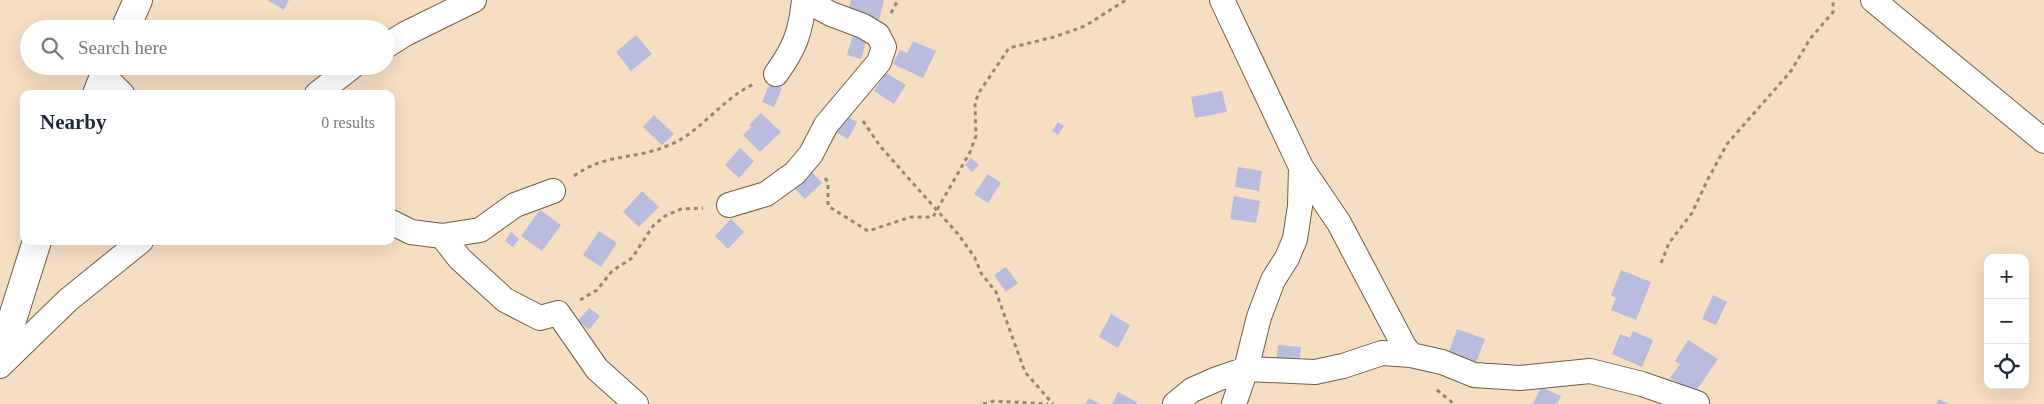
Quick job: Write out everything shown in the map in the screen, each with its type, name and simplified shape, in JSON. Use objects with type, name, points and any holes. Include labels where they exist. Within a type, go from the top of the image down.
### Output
[{"type":"street","points":[[129,20],[138,0]]},
{"type":"street","points":[[395,40],[474,0]]},
{"type":"street","points":[[729,206],[766,194],[795,173],[811,154],[826,125],[879,62],[884,47],[878,35],[863,26],[831,14],[804,0],[801,27],[788,57],[776,74]]},
{"type":"street","points":[[1222,0],[1302,167],[1339,223],[1404,346],[1411,355]]},
{"type":"street","points":[[1873,0],[2044,141]]},
{"type":"street","points":[[322,90],[341,75]]},
{"type":"street","points":[[1234,404],[1246,369],[1259,317],[1274,280],[1287,258],[1295,239],[1300,206],[1302,167]]},
{"type":"street","points":[[395,224],[411,232],[442,236],[480,230],[515,205],[553,191]]},
{"type":"street","points":[[442,236],[460,260],[505,300],[540,318],[558,313],[597,369],[636,404]]},
{"type":"street","points":[[0,358],[36,245]]},
{"type":"street","points":[[0,366],[68,300],[136,245]]},
{"type":"street","points":[[1175,404],[1192,390],[1246,369],[1315,372],[1343,366],[1382,353],[1411,355],[1442,362],[1474,375],[1520,378],[1590,371],[1642,384],[1697,403]]},
{"type":"path","points":[[811,154],[828,182],[828,206],[868,231],[911,217],[933,217],[970,152],[976,136],[975,102],[980,91],[999,66],[1009,48],[1054,37],[1085,26],[1126,0]]},
{"type":"path","points":[[1661,263],[1670,243],[1692,213],[1727,144],[1791,71],[1810,39],[1833,12],[1833,0]]},
{"type":"path","points":[[553,191],[587,166],[602,160],[654,150],[689,136],[745,88],[776,74]]},
{"type":"path","points":[[841,108],[861,118],[880,146],[958,234],[996,292],[1025,372],[1052,404]]},
{"type":"path","points":[[558,313],[597,290],[612,271],[632,258],[653,226],[665,216],[681,208],[729,206]]},
{"type":"path","points":[[983,404],[994,401],[1048,404]]},
{"type":"building","points":[[267,0],[289,0],[284,10]]},
{"type":"building","points":[[851,0],[884,0],[879,20],[848,13]]},
{"type":"building","points":[[854,31],[868,35],[861,59],[847,55]]},
{"type":"building","points":[[636,35],[652,54],[631,71],[616,52]]},
{"type":"building","points":[[913,41],[936,51],[923,78],[893,64],[900,50],[907,53]]},
{"type":"building","points":[[886,73],[906,85],[894,104],[874,91]]},
{"type":"building","points":[[770,83],[782,88],[774,107],[762,102]]},
{"type":"building","points":[[1222,91],[1227,112],[1195,118],[1191,97]]},
{"type":"building","points":[[761,113],[781,132],[760,152],[743,135],[751,127],[749,125]]},
{"type":"building","points":[[842,114],[857,122],[848,139],[833,131]]},
{"type":"building","points":[[654,115],[674,134],[662,145],[643,127]]},
{"type":"building","points":[[1058,122],[1064,126],[1058,135],[1052,131]]},
{"type":"building","points":[[740,148],[754,161],[739,178],[725,165]]},
{"type":"building","points":[[971,158],[979,165],[972,172],[965,165]]},
{"type":"building","points":[[1238,167],[1262,171],[1259,191],[1235,187]]},
{"type":"building","points":[[811,171],[822,183],[805,199],[793,187]]},
{"type":"building","points":[[988,174],[1001,183],[988,203],[974,194]]},
{"type":"building","points":[[642,191],[659,207],[639,227],[623,212]]},
{"type":"building","points":[[1234,196],[1260,201],[1256,223],[1230,219]]},
{"type":"building","points":[[540,210],[561,225],[542,251],[521,236]]},
{"type":"building","points":[[731,219],[744,232],[728,249],[715,236]]},
{"type":"building","points":[[599,231],[617,243],[601,267],[583,255]]},
{"type":"building","points":[[511,232],[519,239],[513,247],[505,241]]},
{"type":"building","points":[[1006,267],[1018,283],[1006,292],[994,275]]},
{"type":"building","points":[[1621,270],[1651,282],[1636,320],[1611,310],[1616,298],[1611,295]]},
{"type":"building","points":[[1713,295],[1727,302],[1716,325],[1702,319]]},
{"type":"building","points":[[589,308],[600,316],[589,330],[578,321]]},
{"type":"building","points":[[1111,314],[1130,325],[1118,348],[1099,337]]},
{"type":"building","points":[[1457,329],[1485,339],[1474,368],[1447,358]]},
{"type":"building","points":[[1633,331],[1653,340],[1642,367],[1612,354],[1620,334],[1630,338]]},
{"type":"building","points":[[1688,340],[1718,359],[1694,394],[1670,378],[1680,364],[1675,361]]},
{"type":"building","points":[[1278,345],[1301,347],[1299,367],[1276,364]]},
{"type":"building","points":[[1541,387],[1561,396],[1557,404],[1533,404]]},
{"type":"building","points":[[1118,392],[1137,402],[1136,404],[1112,404]]},
{"type":"building","points":[[1089,398],[1100,404],[1086,404]]},
{"type":"building","points":[[1938,399],[1949,404],[1936,404]]}]
